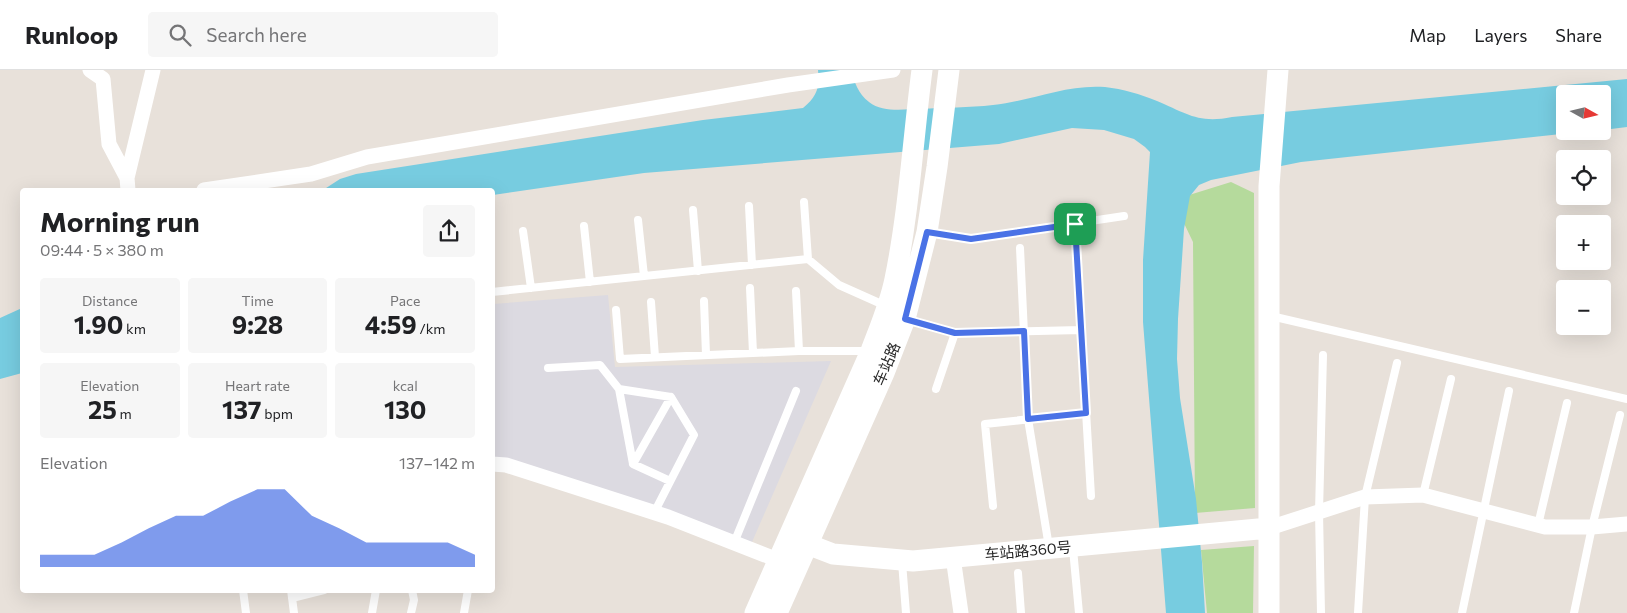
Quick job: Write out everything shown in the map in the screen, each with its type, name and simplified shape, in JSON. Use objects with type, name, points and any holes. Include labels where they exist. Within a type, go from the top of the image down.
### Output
[{"type":"main road","name":"车站路","points":[[798,541],[888,307],[895,279],[902,234],[922,70]]},
{"type":"main road","name":"车站路","points":[[755,613],[787,564],[884,373],[905,319],[927,232],[945,108],[948,70]]},
{"type":"main road","points":[[1269,613],[1270,186],[1278,70]]},
{"type":"main road","name":"车站路360号","points":[[798,541],[833,554],[914,561],[1269,528]]},
{"type":"main road","name":"车站路","points":[[777,613],[787,564]]},
{"type":"street","points":[[90,70],[103,79],[109,144],[128,184]]},
{"type":"street","points":[[128,184],[154,70]]},
{"type":"street","points":[[217,188],[311,174],[367,157],[787,77],[893,70]]},
{"type":"street","points":[[495,464],[506,465],[654,513],[787,564]]},
{"type":"street","points":[[1269,528],[1365,497],[1423,494],[1545,527],[1592,527],[1627,524]]},
{"type":"street","points":[[953,557],[961,613]]},
{"type":"lane","points":[[804,202],[808,259],[839,285],[888,307]]},
{"type":"lane","points":[[749,206],[752,265]]},
{"type":"lane","points":[[694,210],[698,270]]},
{"type":"lane","points":[[927,232],[971,239],[1124,216]]},
{"type":"lane","points":[[638,220],[644,276]]},
{"type":"lane","points":[[1075,224],[1090,496]]},
{"type":"lane","points":[[584,226],[590,282]]},
{"type":"lane","points":[[523,231],[531,288]]},
{"type":"lane","points":[[1020,248],[1028,419],[1049,549]]},
{"type":"lane","points":[[495,292],[808,259]]},
{"type":"lane","points":[[750,288],[753,353]]},
{"type":"lane","points":[[796,292],[799,351]]},
{"type":"lane","points":[[704,301],[706,355]]},
{"type":"lane","points":[[651,302],[655,357]]},
{"type":"lane","points":[[616,310],[620,359],[799,351],[870,351]]},
{"type":"lane","points":[[1269,316],[1627,399]]},
{"type":"lane","points":[[905,319],[955,333],[1081,330]]},
{"type":"lane","points":[[936,389],[955,333]]},
{"type":"lane","points":[[1321,613],[1319,512],[1323,355]]},
{"type":"lane","points":[[1358,613],[1365,497],[1397,363]]},
{"type":"lane","points":[[548,368],[600,365],[620,389],[633,464]]},
{"type":"lane","points":[[1423,494],[1451,379]]},
{"type":"lane","points":[[620,389],[671,397],[694,435],[654,513]]},
{"type":"lane","points":[[734,543],[796,391]]},
{"type":"lane","points":[[1462,613],[1509,391]]},
{"type":"lane","points":[[633,464],[671,397]]},
{"type":"lane","points":[[1538,525],[1567,403]]},
{"type":"lane","points":[[992,506],[985,424],[1086,413]]},
{"type":"lane","points":[[1574,613],[1592,527],[1620,415]]},
{"type":"lane","points":[[633,464],[670,481]]},
{"type":"lane","points":[[1073,547],[1080,613]]},
{"type":"lane","points":[[902,560],[906,613]]},
{"type":"lane","points":[[1018,573],[1022,613]]},
{"type":"lane","points":[[244,593],[246,613]]},
{"type":"lane","points":[[372,613],[375,593]]},
{"type":"lane","points":[[412,613],[414,600],[413,593]]},
{"type":"lane","points":[[464,613],[467,593]]},
{"type":"lane","points":[[291,594],[294,613]]},
{"type":"shaded area","points":[[608,295],[615,367],[831,361],[749,549],[495,465],[495,304]]},
{"type":"green space","points":[[1231,182],[1254,193],[1255,508],[1195,513],[1193,242],[1181,217],[1186,196]]},
{"type":"green space","points":[[1254,546],[1253,613],[1207,613],[1201,550]]},
{"type":"water","points":[[818,70],[850,70],[857,88],[865,99],[881,108],[901,110],[984,106],[1007,103],[1062,90],[1105,87],[1138,94],[1193,116],[1220,119],[1556,86],[1556,135],[1301,162],[1211,180],[1199,185],[1190,196],[1184,229],[1177,359],[1180,398],[1196,499],[1205,613],[1166,613],[1143,322],[1143,260],[1150,152],[1134,139],[1104,130],[1072,128],[999,144],[644,173],[495,195],[495,188],[326,188],[340,179],[356,174],[703,120],[803,108],[812,100],[816,91]]},
{"type":"water","points":[[1627,79],[1627,127],[1611,129],[1611,85],[1565,85]]},
{"type":"water","points":[[20,309],[20,374],[0,379],[0,318]]},
{"type":"route","points":[[1075,224],[1086,413],[1028,419],[1024,331],[955,333],[905,319],[927,232],[971,239],[1075,224]]}]
